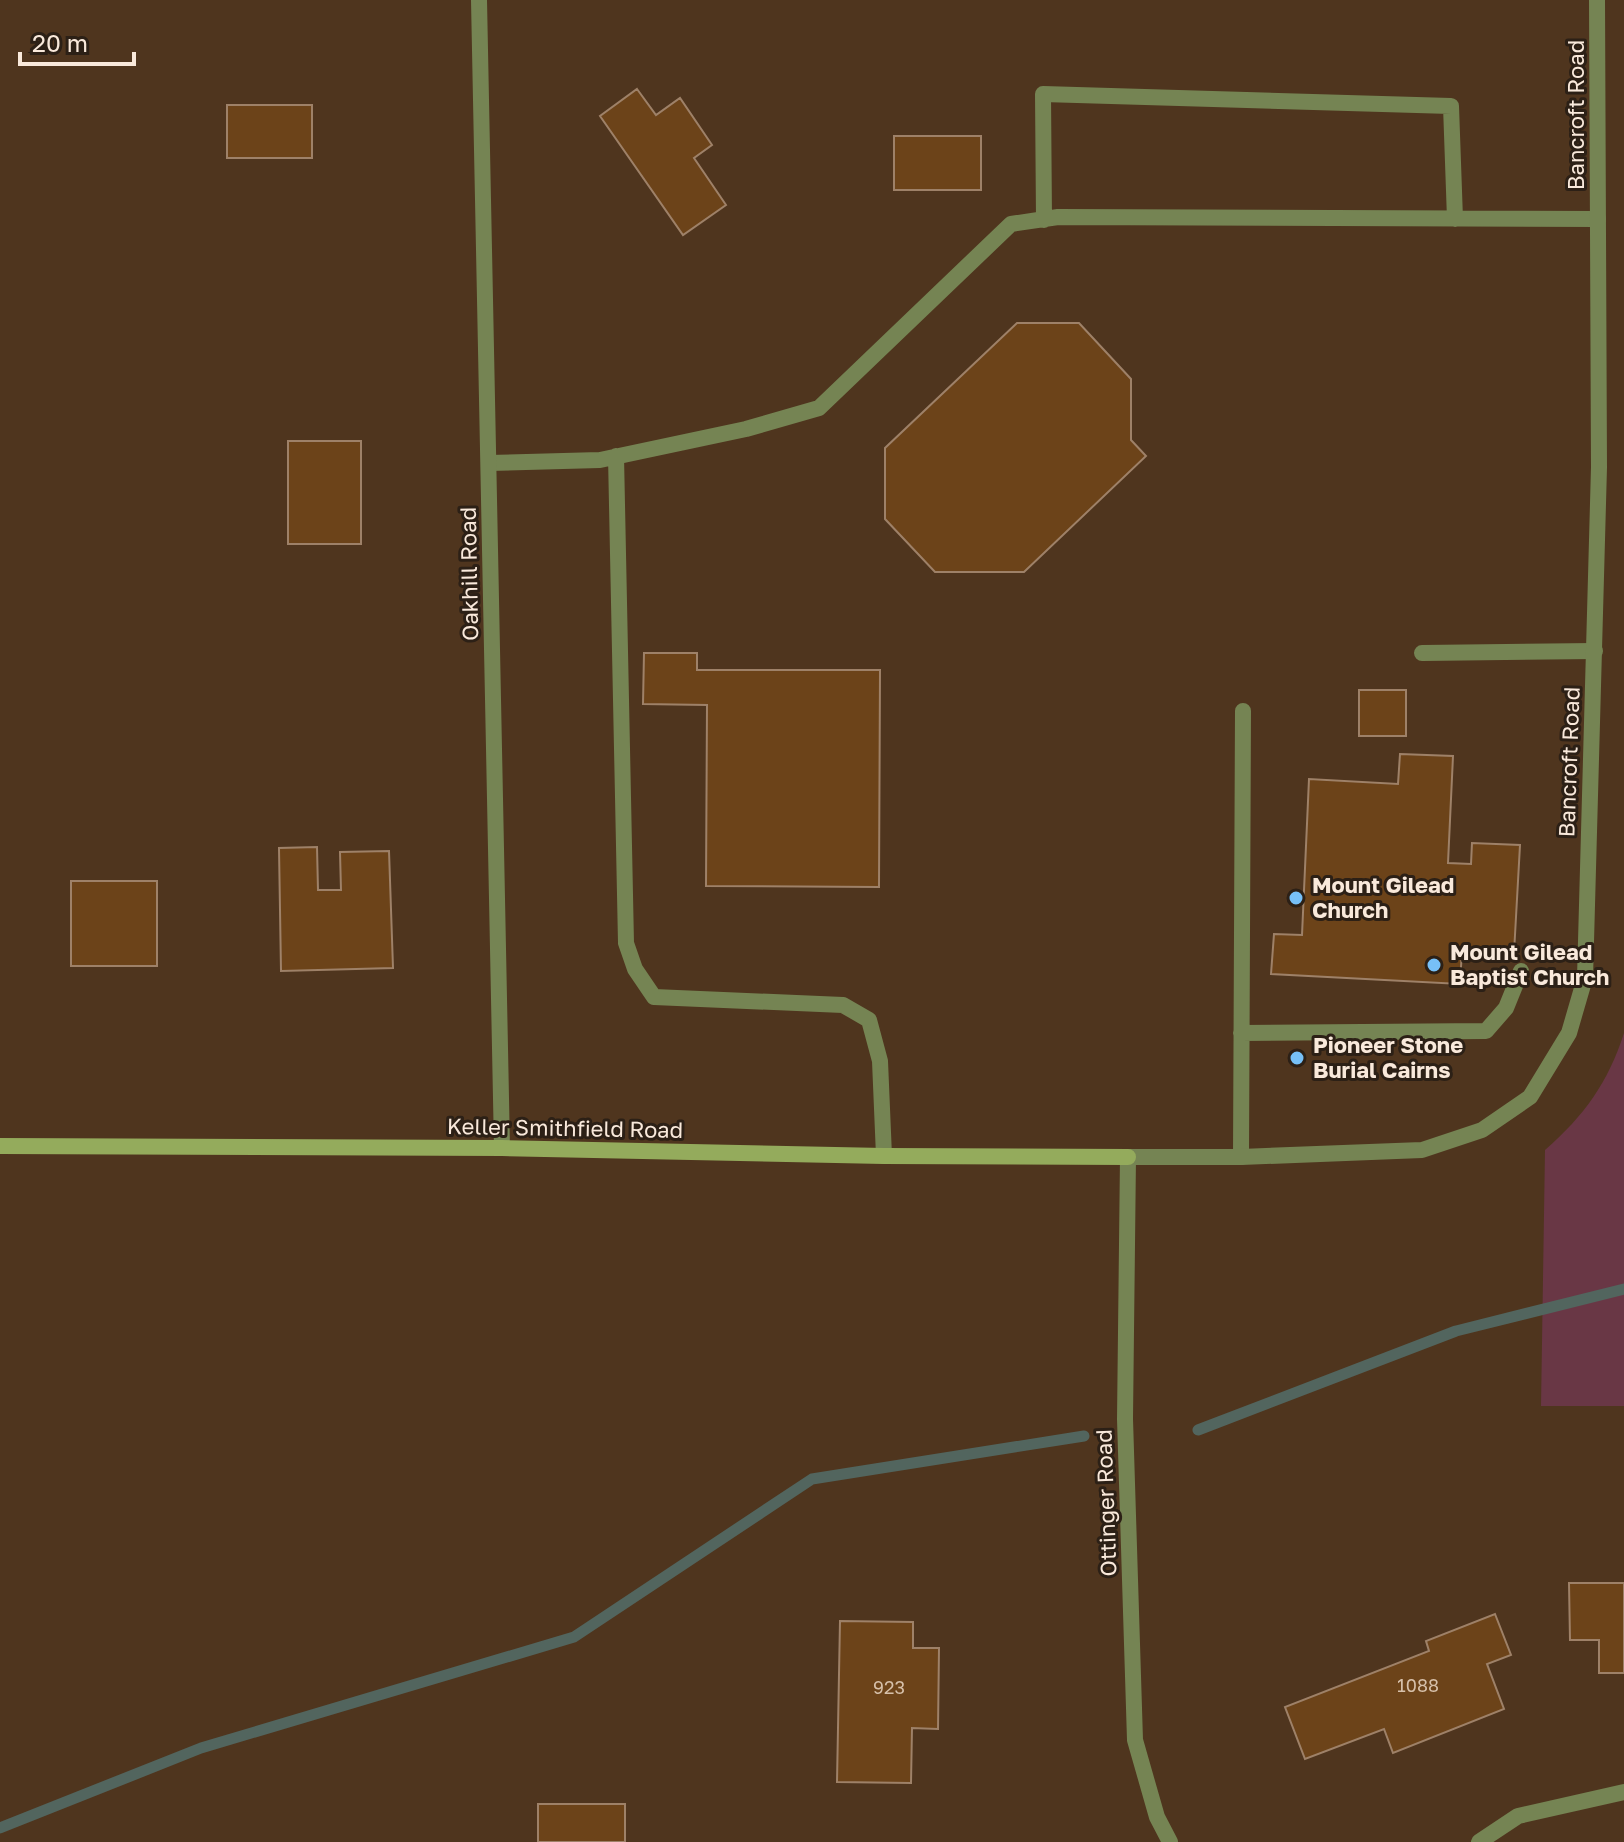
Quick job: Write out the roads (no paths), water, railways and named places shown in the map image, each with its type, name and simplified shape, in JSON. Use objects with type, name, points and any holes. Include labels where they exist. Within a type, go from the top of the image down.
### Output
[{"type":"main road","name":"Keller Smithfield Road","points":[[0,1146],[502,1148],[884,1156],[1128,1157]]},
{"type":"street","name":"Oakhill Road","points":[[479,0],[502,1148]]},
{"type":"street","name":"Bancroft Road","points":[[1128,1157],[1241,1157],[1422,1150],[1482,1130],[1530,1097],[1569,1033],[1585,978],[1595,651],[1599,467],[1597,0]]},
{"type":"street","points":[[1044,220],[1043,94],[1451,106],[1455,219]]},
{"type":"street","points":[[489,463],[600,460],[746,429],[819,408],[1011,224],[1058,217],[1598,219]]},
{"type":"street","points":[[616,456],[626,943],[635,969],[654,997],[843,1005],[869,1020],[880,1061],[884,1156]]},
{"type":"street","points":[[1422,653],[1595,651]]},
{"type":"street","points":[[1241,1157],[1243,711]]},
{"type":"street","points":[[1241,1033],[1486,1031],[1506,1008],[1521,971]]},
{"type":"street","name":"Ottinger Road","points":[[1128,1157],[1125,1419],[1135,1740],[1157,1817],[1170,1842]]},
{"type":"street","points":[[1479,1842],[1518,1816],[1624,1792]]},
{"type":"waterway","points":[[1198,1430],[1456,1331],[1624,1289]]},
{"type":"waterway","points":[[0,1828],[201,1748],[574,1637],[812,1479],[1084,1436]]},
{"type":"place","name":"Mount Gilead Church","points":[[1296,898]]},
{"type":"place","name":"Mount Gilead Baptist Church","points":[[1434,965]]},
{"type":"place","name":"Pioneer Stone Burial Cairns","points":[[1297,1058]]}]
